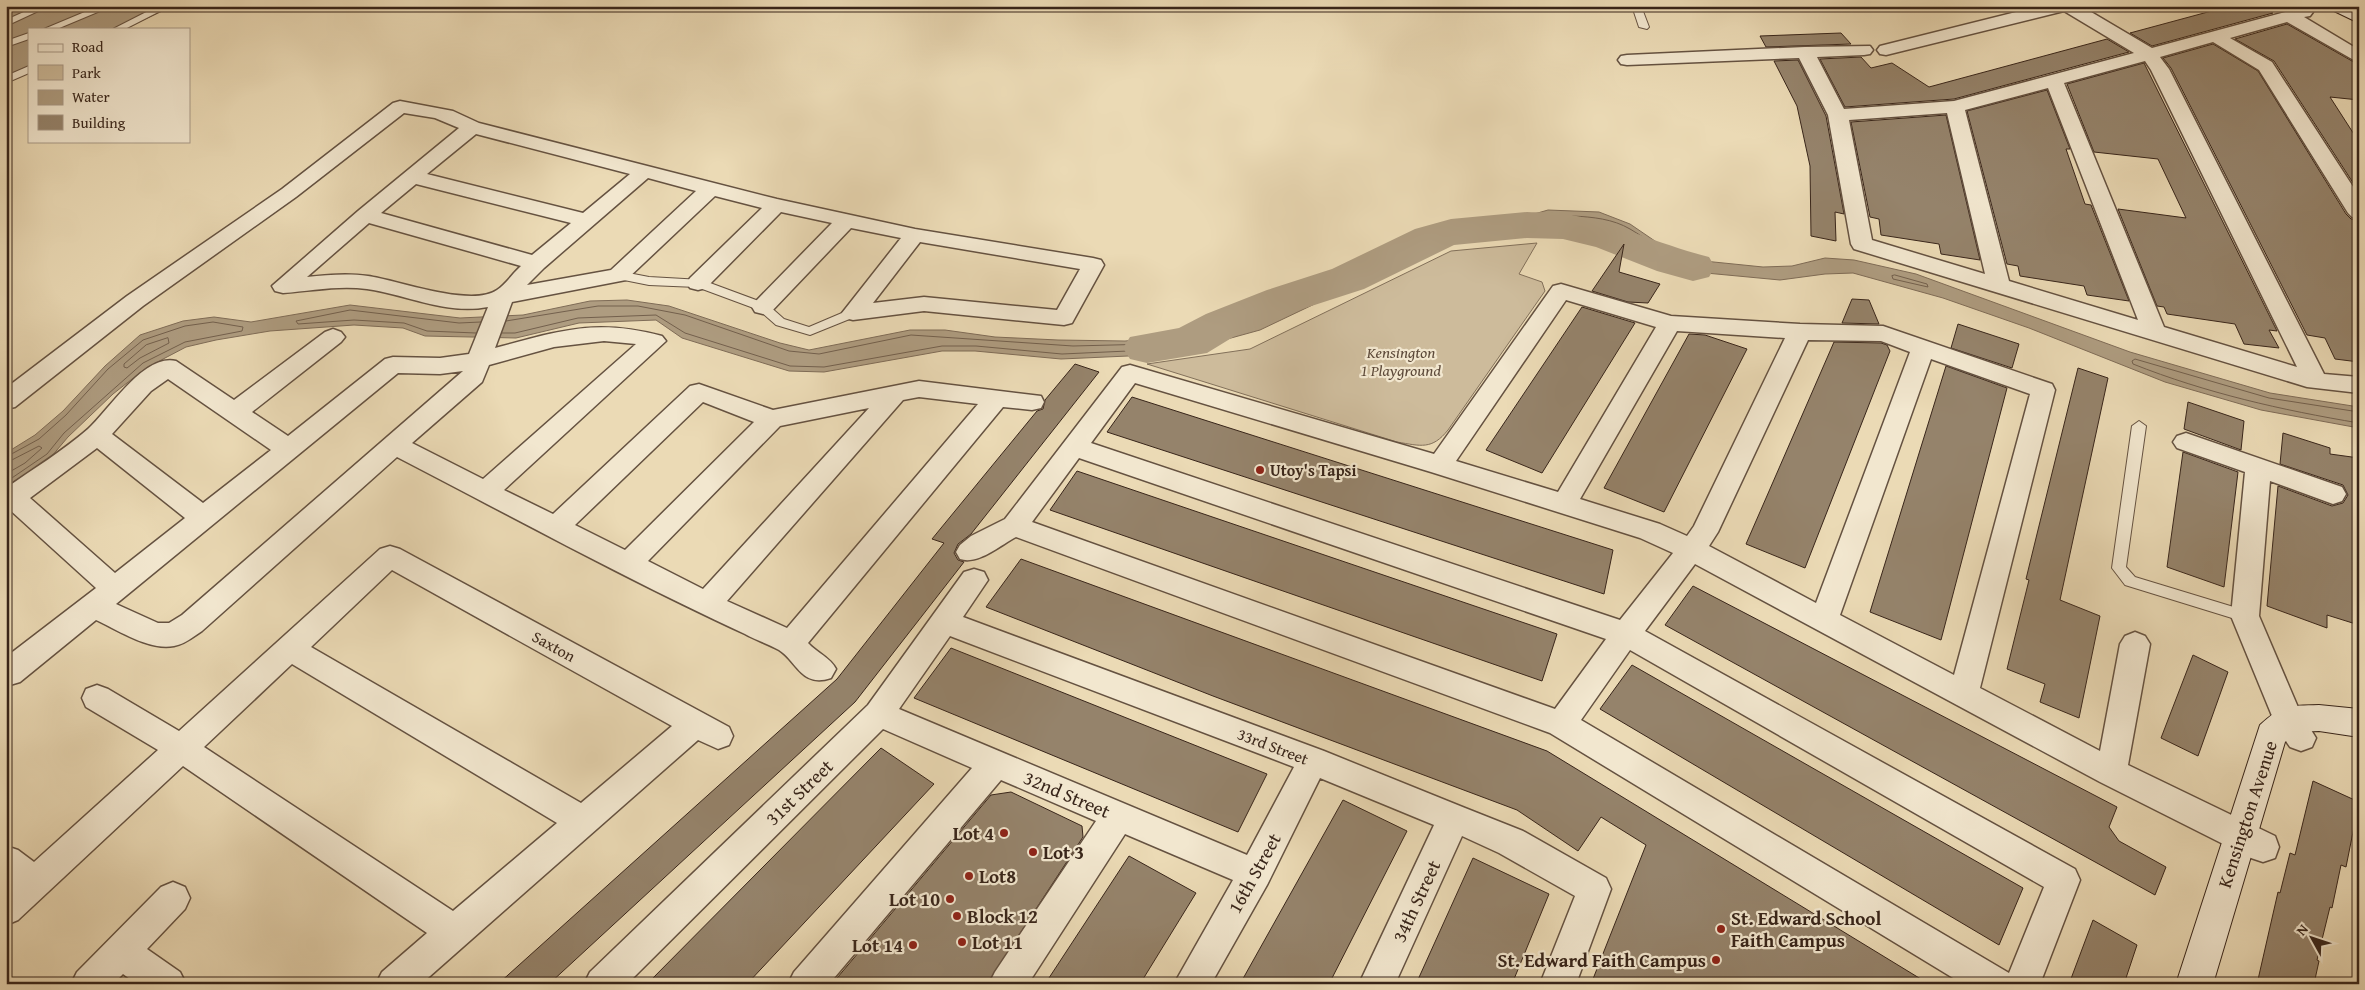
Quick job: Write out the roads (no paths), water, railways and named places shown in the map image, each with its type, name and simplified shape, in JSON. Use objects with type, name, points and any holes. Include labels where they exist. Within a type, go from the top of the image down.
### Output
[{"type":"street","points":[[1886,50],[2062,6]]},
{"type":"street","points":[[2068,6],[2149,54],[2160,69],[2316,381]]},
{"type":"street","points":[[2338,6],[2359,18]]},
{"type":"street","points":[[1838,115],[1955,107],[2296,14],[2359,58]]},
{"type":"street","points":[[1647,33],[1659,59]]},
{"type":"street","points":[[2215,36],[2266,66],[2359,214]]},
{"type":"street","points":[[1627,60],[1864,50]]},
{"type":"street","points":[[1806,52],[1838,115],[1862,244],[2316,381],[2359,386]]},
{"type":"street","points":[[2054,80],[2154,331]]},
{"type":"street","points":[[6,401],[135,301],[289,193],[400,107],[434,111],[461,120],[472,127],[776,205],[915,235],[1093,266],[1064,318],[924,304],[853,313]]},
{"type":"street","points":[[1955,107],[1999,285]]},
{"type":"street","points":[[472,127],[414,177],[365,215],[283,286],[352,281],[454,303],[500,306],[618,275],[710,189]]},
{"type":"street","points":[[93,606],[155,634],[173,635],[192,623],[396,446],[473,376],[500,306],[536,263],[645,171]]},
{"type":"street","points":[[414,177],[586,220]]},
{"type":"street","points":[[698,283],[776,205]]},
{"type":"street","points":[[365,215],[536,263]]},
{"type":"street","points":[[763,308],[847,220]]},
{"type":"street","points":[[853,313],[915,235]]},
{"type":"street","points":[[1440,465],[1561,291],[1670,323],[1800,332],[1883,334],[2043,390],[1964,694]]},
{"type":"street","points":[[1564,504],[1670,323]]},
{"type":"street","points":[[6,669],[10,673],[393,365],[452,365],[484,350],[596,332],[632,334],[654,341],[485,492]]},
{"type":"street","points":[[1562,724],[1626,634],[1705,532],[1800,332]]},
{"type":"street","points":[[234,413],[333,337]]},
{"type":"street","points":[[1824,620],[1924,348]]},
{"type":"street","points":[[115,589],[10,500],[97,435],[142,385],[168,366],[288,449]]},
{"type":"street","points":[[1996,984],[1562,724],[1014,526],[1130,373],[1440,465],[1650,531],[1692,550],[2111,772],[2250,841]]},
{"type":"street","points":[[555,528],[699,392],[772,419],[919,389],[1032,402]]},
{"type":"street","points":[[707,604],[896,393]]},
{"type":"street","points":[[790,643],[997,398]]},
{"type":"street","points":[[628,564],[772,419]]},
{"type":"street","points":[[97,435],[202,518]]},
{"type":"street","points":[[2186,442],[2333,494]]},
{"type":"street","points":[[396,446],[555,528],[790,643],[806,662],[821,669]]},
{"type":"street","points":[[1075,447],[1626,634],[2063,880],[2022,984]]},
{"type":"street","points":[[2258,468],[2245,616],[2294,729],[2319,718],[2359,723]]},
{"type":"street","name":"31st Street","points":[[602,984],[879,714],[944,622],[972,566],[981,542],[1014,526]]},
{"type":"street","name":"Saxton","points":[[290,649],[390,556],[707,730],[582,821]]},
{"type":"street","name":"33rd Street","points":[[944,622],[1313,761],[1454,818],[1511,842],[1594,889],[1558,984]]},
{"type":"street","points":[[2111,772],[2134,644]]},
{"type":"street","points":[[6,909],[290,649],[582,821],[394,984]]},
{"type":"street","points":[[98,698],[149,727],[454,932]]},
{"type":"street","name":"32nd Street","points":[[879,714],[1255,874]]},
{"type":"street","name":"Kensington Avenue","points":[[2194,984],[2250,841],[2271,735],[2294,729]]},
{"type":"street","name":"16th Street","points":[[1192,984],[1255,874],[1313,761]]},
{"type":"street","points":[[806,984],[995,764]]},
{"type":"street","points":[[1007,984],[1118,816]]},
{"type":"street","name":"34th Street","points":[[1377,984],[1454,818]]},
{"type":"street","points":[[6,861],[35,882]]},
{"type":"street","points":[[89,984],[173,898]]},
{"type":"street","points":[[121,952],[168,984]]},
{"type":"lane","points":[[6,23],[45,6]]},
{"type":"lane","points":[[51,28],[108,6]]},
{"type":"lane","points":[[119,28],[166,6]]},
{"type":"lane","points":[[1636,6],[1647,33]]},
{"type":"lane","points":[[6,44],[28,36]]},
{"type":"lane","points":[[6,80],[28,69]]},
{"type":"lane","points":[[618,275],[649,281],[698,283],[763,308],[780,322],[810,331],[853,313]]},
{"type":"lane","points":[[2138,426],[2119,568],[2130,581],[2245,616]]},
{"type":"water","points":[[6,6],[173,6],[126,28],[28,28],[28,72],[6,83]]},
{"type":"water","points":[[1548,210],[1599,212],[1630,224],[1671,252],[1694,260],[1763,267],[1792,266],[1825,258],[1854,260],[1916,274],[2130,352],[2270,393],[2359,407],[2359,428],[2261,410],[2165,382],[2029,328],[1943,298],[1853,273],[1825,274],[1780,280],[1674,270],[1647,258],[1623,241],[1593,229],[1561,225],[1470,230],[1260,330],[1173,354],[1061,359],[975,351],[942,351],[824,372],[789,371],[682,338],[656,320],[579,323],[516,338],[425,336],[403,328],[354,325],[270,331],[216,340],[186,347],[146,368],[113,394],[68,437],[51,457],[6,487],[6,453],[35,435],[63,411],[105,366],[140,335],[183,321],[214,317],[251,322],[350,305],[460,318],[523,315],[590,301],[627,300],[669,306],[780,343],[809,350],[910,330],[945,330],[995,337],[1125,341],[1172,337],[1217,328],[1263,313],[1298,294],[1457,222],[1517,219]]},
{"type":"waterway","points":[[1147,348],[1190,342],[1222,324],[1283,300],[1348,279],[1430,238],[1451,232],[1527,225],[1564,226],[1611,238],[1673,262],[1693,267]]},
{"type":"place","name":"Utoy's Tapsi","points":[[1260,470]]},
{"type":"place","name":"Lot 4","points":[[1004,833]]},
{"type":"place","name":"Lot 3","points":[[1033,852]]},
{"type":"place","name":"Lot8","points":[[969,876]]},
{"type":"place","name":"Lot 10","points":[[950,899]]},
{"type":"place","name":"Block 12","points":[[957,916]]},
{"type":"place","name":"St. Edward School Faith Campus","points":[[1721,929]]},
{"type":"place","name":"Lot 11","points":[[962,942]]},
{"type":"place","name":"Lot 14","points":[[913,945]]},
{"type":"place","name":"St. Edward Faith Campus","points":[[1716,960]]},
{"type":"park label","name":"Kensington 1 Playground","points":[[1401,361]]}]
